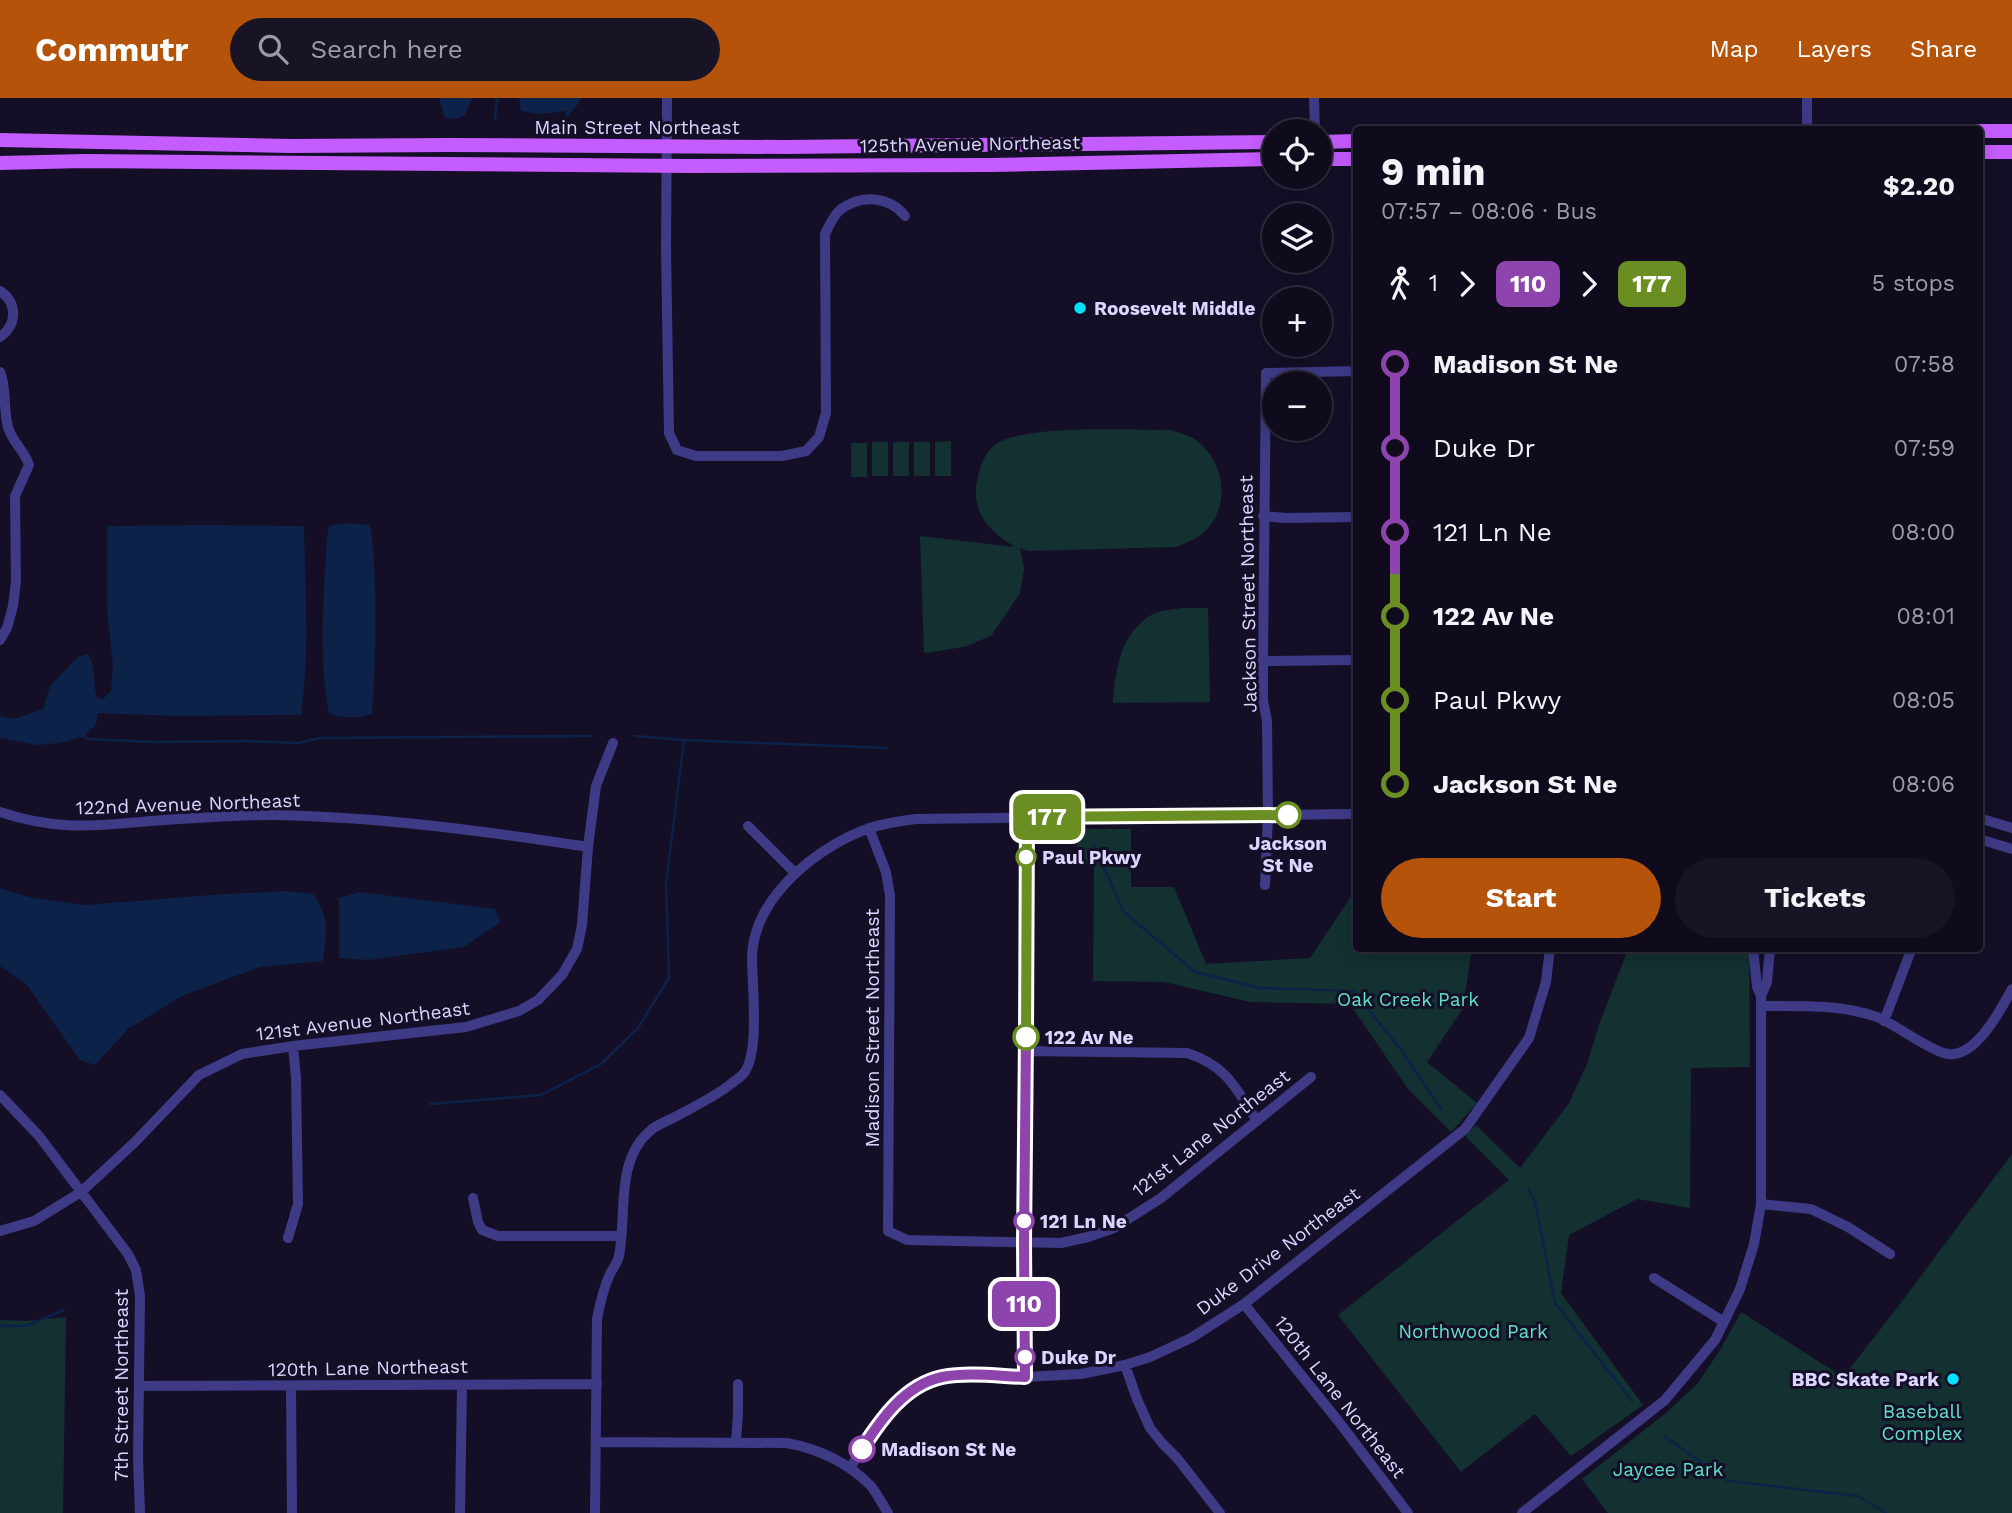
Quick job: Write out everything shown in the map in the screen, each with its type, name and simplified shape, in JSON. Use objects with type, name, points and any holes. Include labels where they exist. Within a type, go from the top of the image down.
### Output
[{"type":"main road","points":[[1983,131],[2012,131]]},
{"type":"main road","name":"Main Street Northeast","points":[[0,140],[291,146],[784,148],[1262,142]]},
{"type":"main road","points":[[1332,142],[1353,141]]},
{"type":"main road","points":[[1983,152],[2012,152]]},
{"type":"main road","name":"125th Avenue Northeast","points":[[667,165],[992,165],[1262,159]]},
{"type":"main road","points":[[1332,159],[1353,159]]},
{"type":"main road","name":"Main Street Northeast","points":[[0,163],[85,161],[667,165]]},
{"type":"street","points":[[667,98],[669,433],[677,450],[696,456],[782,456],[806,451],[812,445],[823,428],[826,413],[825,234],[839,211],[854,203],[885,200],[897,206],[905,216]]},
{"type":"street","points":[[1314,98],[1315,119]]},
{"type":"street","points":[[1807,98],[1807,126]]},
{"type":"street","points":[[0,291],[11,301],[14,310],[10,328],[0,337]]},
{"type":"street","name":"Jackson Street Northeast","points":[[1265,885],[1268,816],[1267,722],[1263,700],[1266,373],[1353,371]]},
{"type":"street","points":[[0,372],[8,428],[14,442],[27,457],[29,465],[15,496],[16,581],[13,606],[7,628],[0,640]]},
{"type":"street","points":[[1263,516],[1353,516]]},
{"type":"street","points":[[1263,661],[1353,660]]},
{"type":"street","name":"121st Avenue Northeast","points":[[0,1231],[34,1221],[82,1192],[135,1142],[199,1075],[242,1054],[467,1027],[519,1011],[538,1000],[562,975],[577,949],[582,925],[596,786],[613,743]]},
{"type":"street","name":"122nd Avenue Northeast","points":[[0,812],[50,825],[81,827],[272,815],[331,817],[452,828],[588,847]]},
{"type":"street","points":[[595,1513],[597,1320],[601,1294],[619,1258],[626,1172],[636,1145],[651,1130],[722,1091],[744,1073],[750,1061],[753,1036],[752,954],[757,929],[768,905],[794,873],[842,841],[869,828],[937,817],[1353,814]]},
{"type":"street","points":[[1025,1377],[1027,817]]},
{"type":"street","points":[[1983,819],[2012,828]]},
{"type":"street","points":[[748,826],[794,873]]},
{"type":"street","name":"Madison Street Northeast","points":[[869,828],[886,872],[890,896],[888,1231]]},
{"type":"street","points":[[1983,840],[2012,849]]},
{"type":"street","name":"Duke Drive Northeast","points":[[850,1468],[874,1429],[903,1396],[920,1385],[941,1377],[1081,1374],[1125,1365],[1191,1338],[1244,1304],[1465,1129],[1529,1038],[1546,982],[1550,952]]},
{"type":"street","points":[[1522,1513],[1665,1400],[1715,1340],[1740,1289],[1753,1248],[1761,1204],[1761,1001],[1754,952]]},
{"type":"street","points":[[1761,1001],[1767,982],[1770,952]]},
{"type":"street","points":[[1884,1021],[1910,952]]},
{"type":"street","points":[[1761,1001],[1849,1009],[1884,1021],[1947,1054],[1969,1049],[1998,1014],[2012,989]]},
{"type":"street","points":[[288,1238],[298,1204],[293,1046]]},
{"type":"street","points":[[1026,1051],[1187,1053],[1204,1058],[1223,1072],[1235,1086],[1257,1121]]},
{"type":"street","name":"121st Lane Northeast","points":[[888,1231],[907,1240],[1061,1243],[1114,1228],[1161,1198],[1311,1077]]},
{"type":"street","name":"7th Street Northeast","points":[[0,1095],[39,1136],[128,1254],[136,1270],[140,1296],[140,1513]]},
{"type":"street","points":[[473,1198],[482,1230],[498,1236],[621,1236]]},
{"type":"street","points":[[1761,1204],[1811,1209],[1848,1227],[1890,1254]]},
{"type":"street","points":[[1654,1278],[1724,1322]]},
{"type":"street","name":"120th Lane Northeast","points":[[1244,1304],[1408,1513]]},
{"type":"street","points":[[1125,1365],[1150,1428],[1220,1513]]},
{"type":"street","name":"120th Lane Northeast","points":[[139,1386],[597,1384]]},
{"type":"street","points":[[736,1443],[737,1384]]},
{"type":"street","points":[[460,1513],[462,1385]]},
{"type":"street","points":[[291,1387],[292,1513]]},
{"type":"street","points":[[596,1442],[787,1443],[811,1448],[850,1468],[871,1486],[888,1513]]},
{"type":"green space","points":[[1171,430],[1196,440],[1213,458],[1218,469],[1222,493],[1220,505],[1216,517],[1206,531],[1177,547],[1028,551],[1020,548],[1024,569],[1020,593],[991,636],[964,647],[924,653],[920,536],[1015,547],[986,524],[976,499],[981,465],[995,445],[1008,438],[1052,431]]},
{"type":"green space","points":[[951,441],[951,476],[935,476],[935,442]]},
{"type":"green space","points":[[872,442],[888,442],[888,476],[872,476]]},
{"type":"green space","points":[[893,442],[909,442],[909,476],[893,476]]},
{"type":"green space","points":[[914,442],[930,442],[930,476],[914,476]]},
{"type":"green space","points":[[851,443],[867,443],[867,477],[851,477]]},
{"type":"green space","points":[[1181,608],[1208,608],[1210,702],[1113,703],[1118,665],[1134,631],[1153,614]]},
{"type":"green space","name":"Oak Creek Park","points":[[1077,829],[1131,829],[1131,887],[1174,887],[1206,964],[1310,958],[1353,894],[1353,952],[1472,952],[1463,1008],[1427,1062],[1477,1103],[1451,1132],[1408,1089],[1350,1004],[1250,1002],[1164,982],[1093,981],[1094,864],[1078,864]]},
{"type":"green space","name":"Northwood Park","points":[[1627,952],[1749,952],[1750,1067],[1691,1068],[1690,1208],[1637,1199],[1569,1235],[1561,1293],[1643,1405],[1571,1456],[1535,1414],[1461,1472],[1338,1315],[1509,1180],[1465,1136],[1476,1125],[1520,1168],[1569,1103],[1587,1064]]},
{"type":"green space","name":"Baseball Complex","points":[[2012,1154],[2012,1513],[1608,1513],[1582,1479],[1666,1413],[1698,1383],[1741,1312],[1843,1377]]},
{"type":"green space","points":[[66,1317],[63,1513],[0,1513],[0,1320],[26,1321]]},
{"type":"water","points":[[439,98],[472,98],[465,115],[456,119],[445,118]]},
{"type":"water","points":[[519,98],[581,98],[567,118],[565,111],[541,114],[521,111]]},
{"type":"water","points":[[348,523],[370,525],[375,602],[372,714],[350,717],[329,713],[323,647],[324,580],[329,526]]},
{"type":"water","points":[[107,526],[304,526],[306,645],[301,715],[174,716],[98,713],[96,724],[85,736],[60,743],[38,745],[0,738],[0,716],[14,719],[43,709],[50,686],[78,657],[88,654],[91,659],[97,698],[103,699],[111,691],[113,666],[107,609]]},
{"type":"water","points":[[0,888],[28,897],[85,905],[285,891],[313,894],[325,919],[323,961],[260,967],[184,995],[128,1029],[95,1065],[80,1060],[27,985],[0,966]]},
{"type":"water","points":[[360,892],[495,909],[500,922],[464,947],[369,960],[339,958],[339,898]]},
{"type":"waterway","points":[[495,119],[497,98]]},
{"type":"waterway","points":[[81,735],[88,739],[154,742],[298,743],[320,738],[590,736]]},
{"type":"waterway","points":[[635,736],[887,748]]},
{"type":"waterway","points":[[430,1104],[541,1095],[601,1064],[638,1028],[669,978],[666,884],[684,740]]},
{"type":"waterway","points":[[1093,843],[1123,911],[1195,972],[1260,988],[1353,991],[1399,1047],[1442,1110]]},
{"type":"waterway","points":[[1528,1189],[1535,1202],[1555,1303],[1632,1401]]},
{"type":"waterway","points":[[0,1326],[26,1326],[64,1310]]},
{"type":"waterway","points":[[1664,1436],[1728,1481],[1858,1496],[1886,1513]]},
{"type":"bus line","name":"177","points":[[1026,1037],[1027,817],[1288,815]]},
{"type":"bus line","name":"110","points":[[862,1449],[874,1429],[903,1396],[920,1385],[941,1377],[1025,1377],[1026,1037]]},
{"type":"place","name":"Roosevelt Middle","points":[[1080,308]]},
{"type":"place","name":"Jackson St Ne","points":[[1288,815]]},
{"type":"place","name":"Paul Pkwy","points":[[1026,857]]},
{"type":"place","name":"122 Av Ne","points":[[1026,1037]]},
{"type":"place","name":"121 Ln Ne","points":[[1024,1221]]},
{"type":"place","name":"Duke Dr","points":[[1025,1357]]},
{"type":"place","name":"BBC Skate Park","points":[[1953,1379]]},
{"type":"place","name":"Madison St Ne","points":[[862,1449]]},
{"type":"park label","name":"Jaycee Park","points":[[1668,1469]]}]
